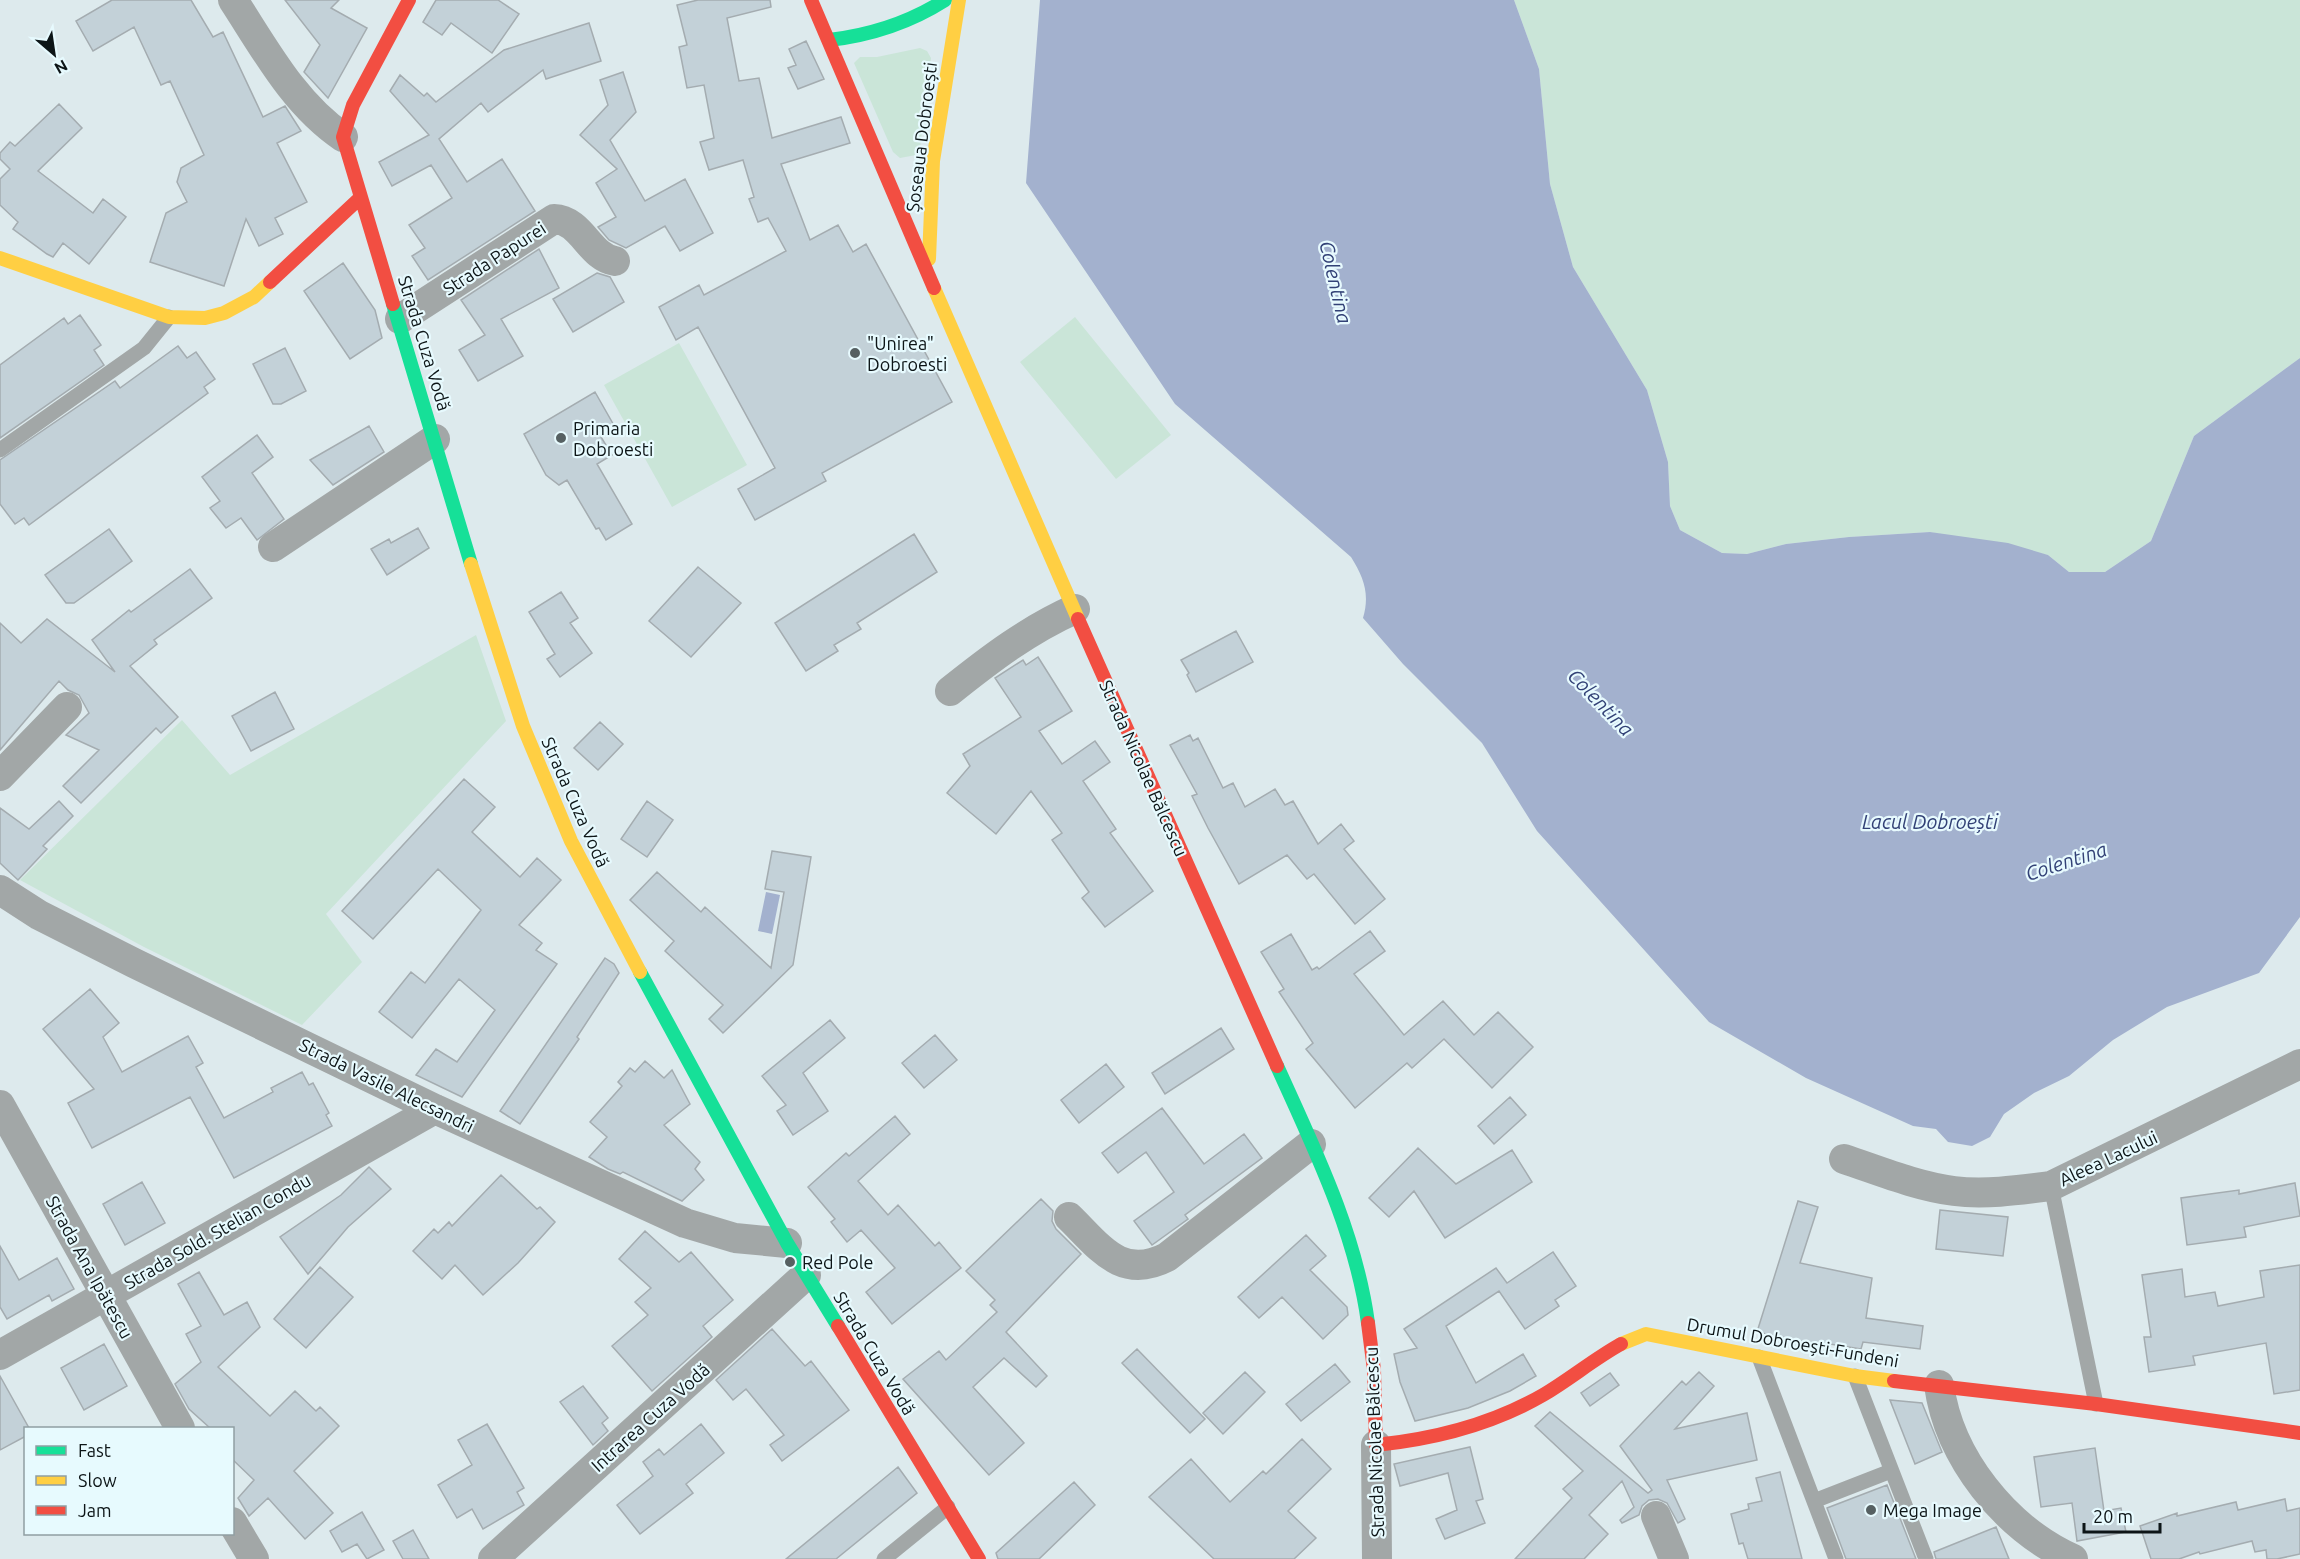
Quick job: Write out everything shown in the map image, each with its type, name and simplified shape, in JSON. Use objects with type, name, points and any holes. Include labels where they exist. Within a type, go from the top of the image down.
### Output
[{"type":"street","points":[[233,0],[287,82],[312,112],[343,137],[353,105],[409,0]]},
{"type":"street","name":"Strada Nicolae Bălcescu","points":[[811,0],[930,279],[1311,1144],[1343,1222],[1364,1296],[1374,1370],[1377,1559]]},
{"type":"street","points":[[829,40],[874,33],[903,25],[945,0]]},
{"type":"street","name":"Șoseaua Dobroești","points":[[930,279],[928,234],[931,183],[959,0]]},
{"type":"street","name":"Strada Cuza Vodă","points":[[343,137],[400,320],[492,634],[523,726],[571,841],[590,881],[806,1275],[979,1559]]},
{"type":"street","points":[[0,258],[169,317],[205,318],[224,313],[255,297],[361,197]]},
{"type":"street","name":"Strada Papurei","points":[[400,320],[554,219],[563,219],[570,223],[603,255],[615,261]]},
{"type":"street","points":[[273,547],[435,439]]},
{"type":"street","points":[[950,691],[1002,649],[1074,609]]},
{"type":"street","points":[[0,776],[67,707]]},
{"type":"street","name":"Strada Vasile Alecsandri","points":[[0,890],[75,934],[435,1109],[686,1223],[735,1238],[788,1243]]},
{"type":"street","name":"Aleea Lacului","points":[[2051,1186],[2300,1064]]},
{"type":"street","name":"Strada Ana Ipătescu","points":[[0,1106],[179,1427]]},
{"type":"street","name":"Strada Sold. Stelian Condu","points":[[0,1354],[435,1109]]},
{"type":"street","points":[[1069,1217],[1117,1261],[1142,1267],[1154,1264],[1167,1257],[1311,1144]]},
{"type":"street","points":[[1844,1159],[1901,1179],[1956,1191],[2019,1191],[2051,1186]]},
{"type":"street","name":"Intrarea Cuza Vodă","points":[[494,1559],[806,1275]]},
{"type":"street","name":"Drumul Dobroești-Fundeni","points":[[1376,1445],[1430,1440],[1484,1424],[1536,1399],[1634,1337],[1646,1334],[1855,1376],[2096,1404],[2300,1433]]},
{"type":"street","points":[[1939,1385],[1942,1404],[1956,1444],[1981,1484],[2008,1512],[2041,1540],[2073,1559]]},
{"type":"street","points":[[1656,1516],[1674,1559]]},
{"type":"street","points":[[234,1525],[254,1559]]},
{"type":"lane","points":[[0,450],[144,348],[169,317]]},
{"type":"lane","name":"Aleea Lacului","points":[[2051,1186],[2096,1404]]},
{"type":"lane","points":[[1759,1357],[1836,1559]]},
{"type":"lane","points":[[1855,1376],[1926,1559]]},
{"type":"lane","points":[[1814,1501],[1891,1471]]},
{"type":"lane","points":[[884,1559],[948,1507]]},
{"type":"green space","points":[[1514,0],[2300,0],[2300,358],[2194,436],[2151,541],[2105,572],[2069,572],[2048,555],[1930,532],[1786,544],[1747,554],[1722,553],[1680,530],[1670,506],[1668,462],[1647,390],[1573,267],[1550,184],[1539,69]]},
{"type":"green space","points":[[920,48],[927,51],[931,58],[920,148],[916,155],[900,158],[893,152],[854,63],[860,57],[877,57]]},
{"type":"green space","points":[[1075,317],[1171,435],[1116,479],[1020,362]]},
{"type":"green space","points":[[679,343],[747,465],[672,507],[604,385]]},
{"type":"green space","points":[[476,635],[506,721],[326,914],[362,962],[302,1025],[144,947],[20,880],[182,720],[230,775]]},
{"type":"water","name":"Lacul Dobroești","points":[[1040,0],[1514,0],[1539,69],[1550,184],[1573,267],[1647,390],[1668,462],[1670,506],[1680,530],[1722,553],[1747,554],[1786,544],[1930,532],[2008,543],[2048,555],[2069,572],[2105,572],[2151,541],[2194,436],[2300,358],[2300,917],[2259,973],[2167,1007],[2113,1040],[2069,1076],[2034,1093],[2004,1114],[1990,1137],[1972,1146],[1948,1142],[1936,1129],[1913,1126],[1806,1078],[1709,1022],[1537,831],[1482,743],[1403,664],[1363,618],[1366,594],[1351,557],[1175,404],[1026,183]]},
{"type":"water","points":[[766,892],[780,895],[772,934],[758,931]]},
{"type":"building","points":[[112,0],[191,0],[213,37],[223,32],[263,117],[285,106],[301,131],[277,143],[307,202],[275,218],[283,234],[259,246],[246,219],[224,286],[150,262],[166,213],[187,202],[177,182],[181,168],[204,155],[170,81],[161,85],[134,27],[93,51],[76,21]]},
{"type":"building","points":[[285,0],[339,0],[331,8],[367,28],[328,98],[304,72],[320,45]]},
{"type":"building","points":[[436,0],[498,0],[519,14],[492,53],[451,23],[442,35],[423,22]]},
{"type":"building","points":[[698,0],[770,0],[771,7],[727,18],[739,81],[759,78],[772,138],[841,117],[850,143],[781,164],[810,240],[838,225],[853,252],[866,244],[952,402],[822,473],[826,481],[755,520],[738,489],[775,468],[698,327],[676,340],[659,307],[699,285],[704,295],[786,251],[768,218],[758,222],[749,199],[754,197],[743,160],[709,170],[700,142],[714,138],[704,85],[687,88],[679,47],[687,45],[677,5]]},
{"type":"building","points":[[589,23],[601,61],[546,79],[543,70],[488,112],[481,103],[439,139],[467,182],[502,159],[535,211],[428,280],[412,256],[425,248],[409,225],[452,198],[431,165],[392,186],[379,162],[429,135],[390,91],[400,75],[424,96],[427,93],[436,102],[504,50]]},
{"type":"building","points":[[806,41],[824,79],[798,89],[788,68],[796,65],[789,49]]},
{"type":"building","points":[[623,72],[636,112],[610,140],[645,201],[685,179],[713,233],[680,251],[665,226],[626,248],[609,240],[598,227],[616,217],[596,183],[617,169],[580,135],[608,105],[600,80]]},
{"type":"building","points":[[59,104],[82,128],[38,171],[93,213],[103,199],[126,217],[89,264],[63,243],[53,257],[47,254],[13,229],[18,222],[0,205],[0,179],[10,169],[0,159],[0,153],[10,142],[15,146]]},
{"type":"building","points":[[539,249],[559,288],[501,319],[523,356],[478,381],[459,350],[485,335],[461,300]]},
{"type":"building","points":[[343,263],[375,310],[382,338],[350,359],[304,291]]},
{"type":"building","points":[[597,273],[610,277],[624,302],[573,332],[553,299]]},
{"type":"building","points":[[80,315],[101,345],[94,350],[104,365],[0,438],[0,365],[64,318],[68,324]]},
{"type":"building","points":[[178,346],[187,358],[196,352],[215,379],[204,387],[208,393],[29,525],[24,518],[15,524],[0,504],[0,460],[115,381],[120,388]]},
{"type":"building","points":[[285,348],[306,391],[281,404],[273,404],[253,364]]},
{"type":"building","points":[[595,392],[616,429],[601,437],[612,455],[597,464],[632,524],[606,540],[599,528],[596,529],[567,480],[559,485],[546,475],[524,434]]},
{"type":"building","points":[[369,426],[384,452],[333,485],[310,460]]},
{"type":"building","points":[[257,435],[273,457],[252,473],[284,519],[257,540],[241,518],[226,528],[210,508],[220,501],[202,477]]},
{"type":"building","points":[[418,528],[429,548],[387,575],[371,549],[389,539],[391,543]]},
{"type":"building","points":[[109,529],[132,561],[74,603],[66,603],[45,575]]},
{"type":"building","points":[[914,534],[937,572],[857,623],[861,629],[834,645],[838,651],[806,671],[775,623]]},
{"type":"building","points":[[698,567],[741,603],[691,657],[649,621]]},
{"type":"building","points":[[190,569],[212,598],[154,640],[157,644],[130,666],[178,717],[161,733],[156,728],[81,803],[63,786],[99,750],[66,735],[89,713],[79,695],[68,690],[59,681],[0,750],[0,623],[21,643],[47,619],[115,672],[92,640],[129,610],[131,612]]},
{"type":"building","points":[[561,592],[578,618],[570,623],[592,653],[560,677],[547,659],[555,654],[529,612]]},
{"type":"building","points":[[1236,631],[1253,662],[1196,692],[1181,660]]},
{"type":"building","points":[[1038,657],[1072,711],[1039,731],[1062,764],[1095,741],[1110,762],[1083,781],[1116,829],[1110,833],[1153,891],[1105,927],[1082,898],[1089,892],[1052,840],[1062,833],[1031,791],[996,834],[947,793],[970,766],[963,754],[1021,717],[995,678],[1023,660],[1026,665]]},
{"type":"building","points":[[275,692],[294,729],[251,751],[232,716]]},
{"type":"building","points":[[600,722],[623,744],[598,770],[574,748]]},
{"type":"building","points":[[1190,735],[1193,741],[1198,738],[1223,788],[1233,783],[1245,807],[1275,789],[1285,805],[1293,801],[1318,844],[1341,824],[1354,841],[1344,849],[1385,899],[1355,924],[1314,874],[1307,879],[1287,855],[1239,884],[1192,796],[1197,794],[1170,745]]},
{"type":"building","points":[[464,779],[495,807],[472,832],[520,877],[537,858],[561,880],[519,925],[542,943],[536,950],[557,964],[462,1097],[416,1075],[436,1049],[457,1062],[495,1010],[459,979],[412,1038],[379,1012],[411,972],[425,983],[481,910],[438,869],[373,939],[342,911]]},
{"type":"building","points":[[59,801],[73,816],[43,846],[47,849],[18,880],[0,863],[0,808],[29,829]]},
{"type":"building","points":[[647,801],[673,820],[647,857],[621,839]]},
{"type":"building","points":[[772,851],[811,857],[793,965],[723,1033],[709,1019],[723,1005],[665,951],[674,941],[630,900],[657,872],[701,912],[705,907],[771,968],[784,892],[765,889]]},
{"type":"building","points":[[1370,931],[1385,951],[1354,974],[1404,1035],[1443,1001],[1474,1035],[1498,1012],[1533,1047],[1492,1088],[1444,1039],[1412,1068],[1407,1063],[1355,1108],[1306,1049],[1313,1043],[1279,992],[1284,989],[1261,952],[1291,934],[1312,970],[1317,967],[1319,969]]},
{"type":"building","points":[[605,958],[614,964],[619,973],[577,1037],[579,1039],[520,1124],[500,1111]]},
{"type":"building","points":[[90,989],[119,1023],[103,1037],[122,1072],[188,1036],[203,1063],[196,1067],[224,1118],[273,1092],[271,1088],[302,1072],[309,1085],[313,1083],[329,1113],[326,1115],[332,1126],[234,1178],[190,1097],[92,1148],[68,1103],[94,1089],[43,1029]]},
{"type":"building","points":[[830,1020],[845,1038],[803,1073],[828,1111],[793,1135],[777,1111],[786,1105],[762,1076]]},
{"type":"building","points":[[1221,1028],[1234,1049],[1165,1094],[1152,1073]]},
{"type":"building","points":[[935,1035],[957,1060],[924,1088],[902,1063]]},
{"type":"building","points":[[645,1061],[664,1078],[672,1070],[690,1104],[664,1125],[700,1162],[695,1169],[704,1180],[682,1201],[623,1172],[620,1174],[608,1169],[589,1157],[607,1137],[590,1122],[622,1086],[618,1082],[630,1068],[635,1072]]},
{"type":"building","points":[[1106,1064],[1124,1087],[1079,1123],[1061,1100]]},
{"type":"building","points":[[1510,1097],[1526,1115],[1494,1144],[1478,1126]]},
{"type":"building","points":[[1162,1108],[1204,1164],[1244,1134],[1262,1158],[1185,1215],[1188,1219],[1152,1245],[1134,1221],[1174,1192],[1146,1152],[1118,1173],[1102,1153]]},
{"type":"building","points":[[895,1116],[910,1134],[858,1181],[888,1215],[898,1205],[935,1246],[939,1242],[961,1268],[892,1324],[866,1292],[895,1268],[861,1230],[847,1242],[831,1222],[835,1219],[808,1187],[846,1153],[849,1156]]},
{"type":"building","points":[[1418,1148],[1456,1184],[1512,1150],[1532,1182],[1445,1238],[1414,1191],[1389,1217],[1369,1198]]},
{"type":"building","points":[[369,1167],[391,1189],[348,1227],[308,1274],[280,1237],[341,1195]]},
{"type":"building","points":[[501,1175],[537,1209],[540,1207],[555,1222],[518,1263],[483,1295],[455,1265],[442,1279],[413,1251],[434,1229],[438,1233],[449,1222],[452,1226]]},
{"type":"building","points":[[142,1182],[165,1223],[125,1245],[103,1204]]},
{"type":"building","points":[[2295,1183],[2300,1216],[2244,1227],[2246,1237],[2187,1245],[2181,1198],[2239,1190],[2239,1194]]},
{"type":"building","points":[[1041,1199],[1053,1211],[1052,1221],[1056,1229],[1081,1254],[1006,1332],[1047,1376],[1036,1387],[1004,1358],[973,1387],[1024,1443],[989,1475],[903,1379],[939,1351],[946,1360],[997,1312],[990,1305],[995,1300],[966,1271]]},
{"type":"building","points":[[1798,1201],[1818,1207],[1800,1263],[1872,1278],[1866,1318],[1923,1326],[1920,1349],[1863,1342],[1861,1349],[1830,1344],[1829,1347],[1757,1332]]},
{"type":"building","points":[[1940,1210],[2008,1217],[2003,1256],[1936,1249]]},
{"type":"building","points":[[645,1231],[679,1262],[691,1252],[733,1300],[703,1326],[712,1337],[652,1391],[612,1346],[648,1315],[635,1302],[651,1288],[619,1259]]},
{"type":"building","points":[[1306,1235],[1326,1256],[1310,1270],[1347,1307],[1348,1315],[1323,1339],[1282,1297],[1259,1318],[1238,1297]]},
{"type":"building","points":[[0,1246],[19,1280],[57,1258],[74,1289],[52,1301],[49,1295],[7,1319],[0,1307]]},
{"type":"building","points":[[1553,1252],[1576,1286],[1555,1300],[1559,1306],[1525,1329],[1499,1291],[1446,1326],[1476,1383],[1523,1354],[1536,1376],[1510,1391],[1468,1408],[1415,1421],[1400,1382],[1394,1354],[1417,1348],[1404,1329],[1496,1268],[1507,1283]]},
{"type":"building","points":[[2300,1265],[2300,1390],[2274,1394],[2266,1343],[2193,1356],[2195,1365],[2149,1372],[2144,1337],[2151,1337],[2142,1275],[2182,1269],[2185,1297],[2215,1292],[2218,1306],[2264,1297],[2260,1271]]},
{"type":"building","points":[[320,1267],[353,1297],[306,1348],[274,1319]]},
{"type":"building","points":[[199,1272],[224,1315],[247,1302],[260,1327],[218,1367],[270,1416],[295,1391],[316,1411],[320,1407],[339,1426],[294,1471],[333,1513],[305,1539],[268,1498],[249,1516],[238,1498],[254,1480],[234,1461],[234,1427],[209,1427],[189,1409],[175,1384],[201,1362],[186,1334],[201,1326],[178,1284]]},
{"type":"building","points":[[772,1329],[805,1366],[811,1361],[849,1410],[782,1461],[770,1445],[784,1435],[746,1389],[733,1400],[716,1380]]},
{"type":"building","points":[[104,1344],[127,1386],[84,1410],[61,1368]]},
{"type":"building","points":[[1137,1349],[1205,1419],[1190,1433],[1122,1363]]},
{"type":"building","points":[[1335,1364],[1350,1382],[1301,1421],[1286,1404]]},
{"type":"building","points":[[1245,1372],[1265,1392],[1223,1434],[1203,1413]]},
{"type":"building","points":[[1699,1372],[1714,1386],[1675,1429],[1747,1413],[1757,1460],[1667,1480],[1685,1519],[1678,1523],[1667,1503],[1658,1499],[1649,1500],[1642,1506],[1639,1515],[1622,1523],[1620,1520],[1634,1507],[1622,1481],[1589,1515],[1608,1534],[1584,1559],[1515,1559],[1572,1498],[1563,1489],[1583,1471],[1535,1426],[1550,1412],[1648,1493],[1652,1490],[1620,1446],[1682,1381],[1686,1385]]},
{"type":"building","points":[[1610,1373],[1619,1385],[1590,1406],[1581,1393]]},
{"type":"building","points":[[0,1376],[28,1427],[24,1427],[24,1437],[0,1450]]},
{"type":"building","points":[[583,1386],[608,1418],[602,1423],[608,1431],[593,1445],[560,1402]]},
{"type":"building","points":[[1890,1400],[1922,1403],[1942,1452],[1915,1464]]},
{"type":"building","points":[[487,1424],[524,1488],[517,1492],[524,1505],[483,1529],[472,1509],[457,1518],[438,1485],[472,1465],[458,1440]]},
{"type":"building","points":[[701,1424],[724,1453],[686,1484],[693,1493],[640,1534],[617,1505],[653,1476],[643,1462],[659,1449],[664,1455]]},
{"type":"building","points":[[1302,1439],[1331,1469],[1288,1511],[1316,1538],[1294,1559],[1214,1559],[1149,1497],[1191,1459],[1230,1502],[1263,1471],[1266,1474]]},
{"type":"building","points":[[1470,1447],[1483,1499],[1476,1501],[1485,1523],[1445,1539],[1436,1519],[1457,1510],[1448,1473],[1400,1486],[1394,1464]]},
{"type":"building","points":[[2095,1448],[2104,1511],[2121,1508],[2126,1532],[2077,1541],[2072,1503],[2041,1507],[2034,1457]]},
{"type":"building","points":[[898,1467],[917,1493],[836,1559],[786,1559]]},
{"type":"building","points":[[1780,1472],[1802,1559],[1748,1559],[1743,1543],[1739,1544],[1731,1514],[1749,1509],[1748,1504],[1762,1501],[1756,1478]]},
{"type":"building","points":[[1074,1482],[1095,1505],[1039,1559],[998,1559],[996,1553]]},
{"type":"building","points":[[1887,1485],[1916,1559],[1846,1559],[1827,1508]]},
{"type":"building","points":[[2285,1499],[2287,1511],[2300,1508],[2300,1554],[2277,1559],[2267,1559],[2266,1550],[2255,1552],[2252,1541],[2200,1554],[2199,1552],[2179,1559],[2151,1559],[2140,1526],[2177,1513],[2177,1516],[2236,1502],[2238,1510]]},
{"type":"building","points":[[362,1512],[384,1550],[367,1559],[357,1544],[342,1552],[330,1531]]},
{"type":"building","points":[[1996,1527],[2009,1559],[1936,1559],[1934,1552]]},
{"type":"building","points":[[413,1530],[429,1559],[403,1559],[393,1541]]},
{"type":"traffic: fast","points":[[829,40],[890,27],[945,0]]},
{"type":"traffic: fast","points":[[393,304],[471,564]]},
{"type":"traffic: fast","points":[[640,972],[787,1243],[838,1326]]},
{"type":"traffic: fast","points":[[1277,1066],[1319,1160],[1344,1224],[1354,1256],[1368,1323]]},
{"type":"traffic: slow","points":[[929,259],[933,161],[959,0]]},
{"type":"traffic: slow","points":[[0,258],[169,317],[205,318],[224,313],[254,297],[270,282]]},
{"type":"traffic: slow","points":[[934,288],[1078,619]]},
{"type":"traffic: slow","points":[[471,564],[523,726],[571,841],[640,972]]},
{"type":"traffic: slow","points":[[1621,1344],[1646,1334],[1855,1376],[1894,1381]]},
{"type":"traffic: jam","points":[[393,304],[343,137],[353,105],[409,0]]},
{"type":"traffic: jam","points":[[811,0],[934,288]]},
{"type":"traffic: jam","points":[[270,282],[361,197]]},
{"type":"traffic: jam","points":[[1078,619],[1277,1066]]},
{"type":"traffic: jam","points":[[1368,1323],[1374,1370],[1376,1445],[1420,1439],[1462,1429],[1503,1415],[1543,1395],[1621,1344]]},
{"type":"traffic: jam","points":[[838,1326],[979,1559]]},
{"type":"traffic: jam","points":[[1894,1381],[2096,1404],[2300,1433]]},
{"type":"place","name":"\"Unirea\" Dobroesti","points":[[855,353]]},
{"type":"place","name":"Primaria Dobroesti","points":[[561,438]]},
{"type":"place","name":"Red Pole","points":[[790,1262]]},
{"type":"place","name":"Mega Image","points":[[1871,1510]]},
{"type":"water label","name":"Colentina","points":[[1336,282]]},
{"type":"water label","name":"Colentina","points":[[1601,702]]},
{"type":"water label","name":"Colentina","points":[[2066,861]]}]
